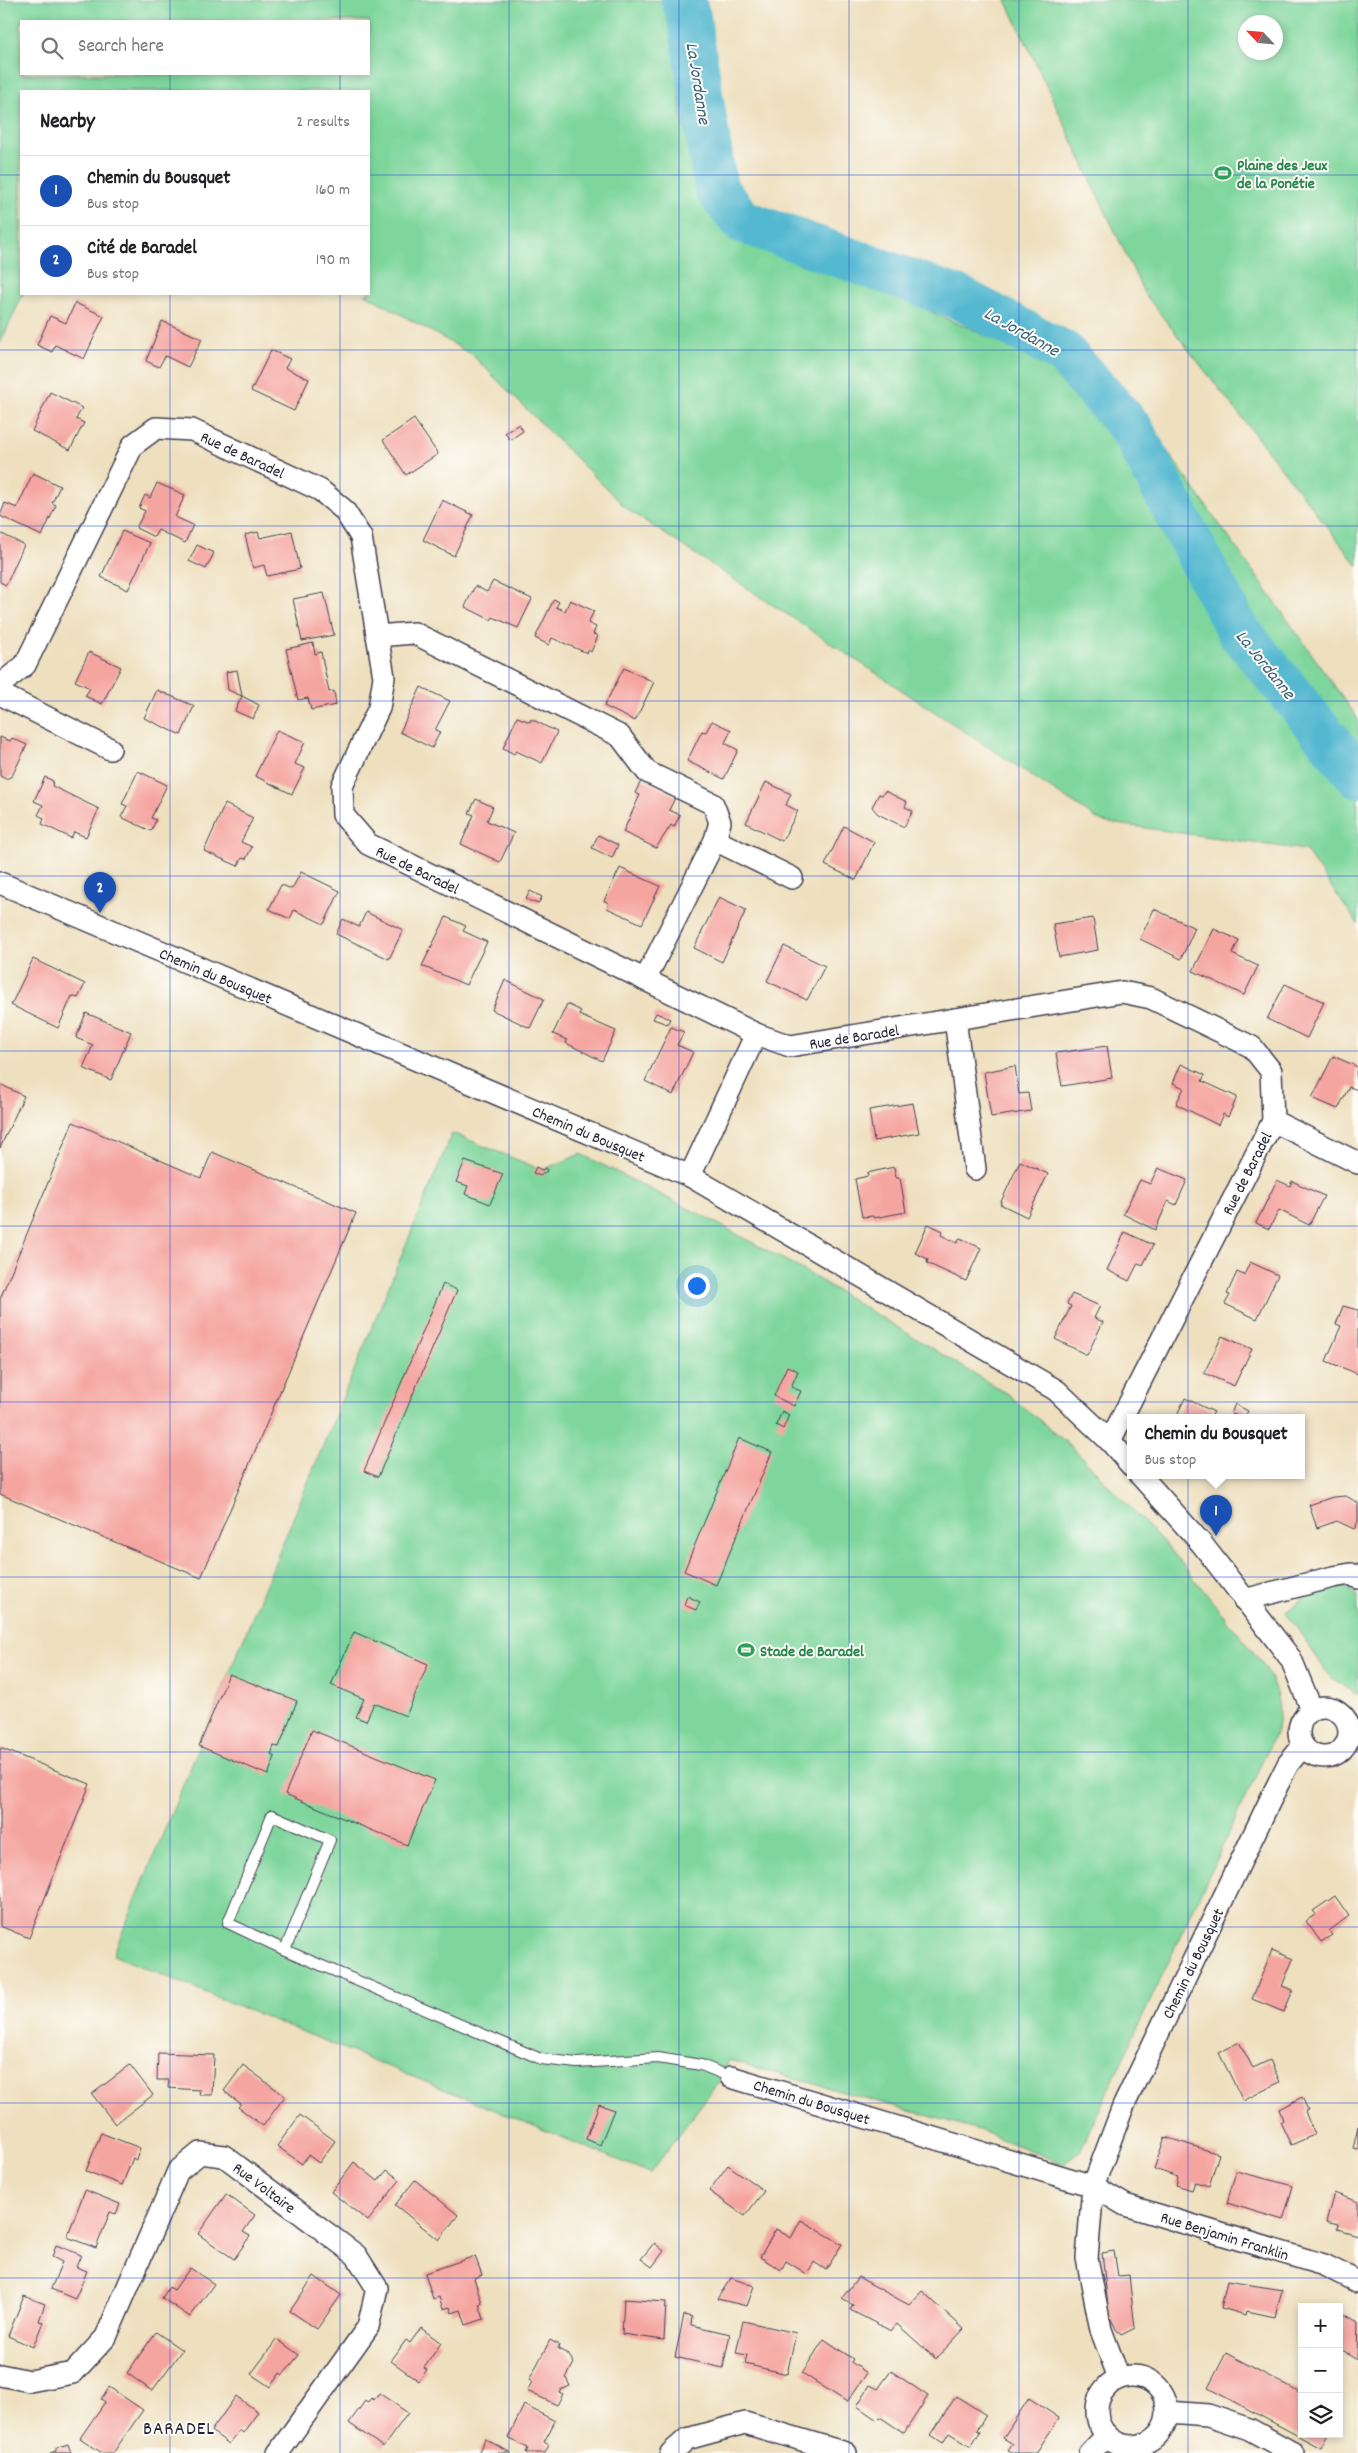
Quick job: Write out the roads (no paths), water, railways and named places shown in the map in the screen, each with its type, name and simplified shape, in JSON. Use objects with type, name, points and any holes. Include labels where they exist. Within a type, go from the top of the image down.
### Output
[{"type":"street","name":"Rue de Baradel","points":[[0,685],[25,665],[133,445],[156,428],[192,430],[320,490],[344,510],[360,538],[384,677],[379,708],[342,786],[343,815],[368,844],[756,1034],[790,1046],[1122,992],[1151,998],[1252,1046],[1271,1071],[1273,1121],[1110,1441]]},
{"type":"street","points":[[377,636],[414,633],[620,736],[647,772],[713,804],[720,822],[715,840],[646,980]]},
{"type":"street","points":[[0,694],[110,748]]},
{"type":"street","points":[[715,840],[792,878]]},
{"type":"street","name":"Chemin du Bousquet","points":[[0,883],[690,1176],[1056,1390],[1110,1441],[1127,1460]]},
{"type":"street","points":[[955,1019],[976,1169]]},
{"type":"street","points":[[690,1176],[756,1034]]},
{"type":"street","points":[[1273,1121],[1358,1162]]},
{"type":"street","points":[[1144,1479],[1202,1544],[1291,1659],[1312,1710]]},
{"type":"street","points":[[1244,1600],[1334,1577],[1351,1574],[1358,1578]]},
{"type":"street","points":[[1330,1707],[1345,1717],[1354,1735],[1335,1756],[1318,1757],[1303,1746],[1299,1736],[1304,1716],[1312,1710],[1330,1707]]},
{"type":"street","name":"Chemin du Bousquet","points":[[1119,2378],[1101,2330],[1087,2258],[1093,2186],[1131,2090],[1288,1764],[1303,1746]]},
{"type":"street","name":"Chemin du Bousquet","points":[[731,2077],[1093,2186]]},
{"type":"street","name":"Rue Voltaire","points":[[0,2375],[30,2381],[74,2373],[106,2337],[178,2171],[200,2153],[224,2156],[356,2255],[378,2288],[368,2327],[278,2453]]},
{"type":"street","name":"Rue Benjamin Franklin","points":[[1093,2186],[1125,2205],[1324,2265],[1358,2282]]},
{"type":"street","points":[[1134,2375],[1153,2382],[1165,2396],[1168,2412],[1161,2431],[1154,2439],[1145,2444],[1124,2445],[1107,2435],[1100,2425],[1097,2414],[1102,2392],[1119,2378],[1134,2375]]},
{"type":"street","points":[[1168,2412],[1208,2415],[1249,2429],[1293,2453]]},
{"type":"street","points":[[671,2453],[687,2439],[746,2423],[846,2453]]},
{"type":"street","points":[[1090,2453],[1107,2435]]},
{"type":"lane","points":[[285,1950],[330,1840],[272,1815],[228,1923],[285,1950],[541,2058],[577,2063],[658,2058],[701,2064],[731,2077]]},
{"type":"waterway","name":"La Jordanne","points":[[683,0],[689,17],[716,189],[742,221],[962,299],[1063,352],[1131,428],[1237,629],[1358,776]]},
{"type":"place","name":"Plaine des Jeux de la Ponétie","points":[[1223,173]]},
{"type":"place","name":"Cité de Baradel","points":[[100,913]]},
{"type":"place","name":"Chemin du Bousquet","points":[[1216,1536]]},
{"type":"place","name":"Stade de Baradel","points":[[746,1650]]},
{"type":"district","name":"BARADEL","points":[[179,2427]]}]
